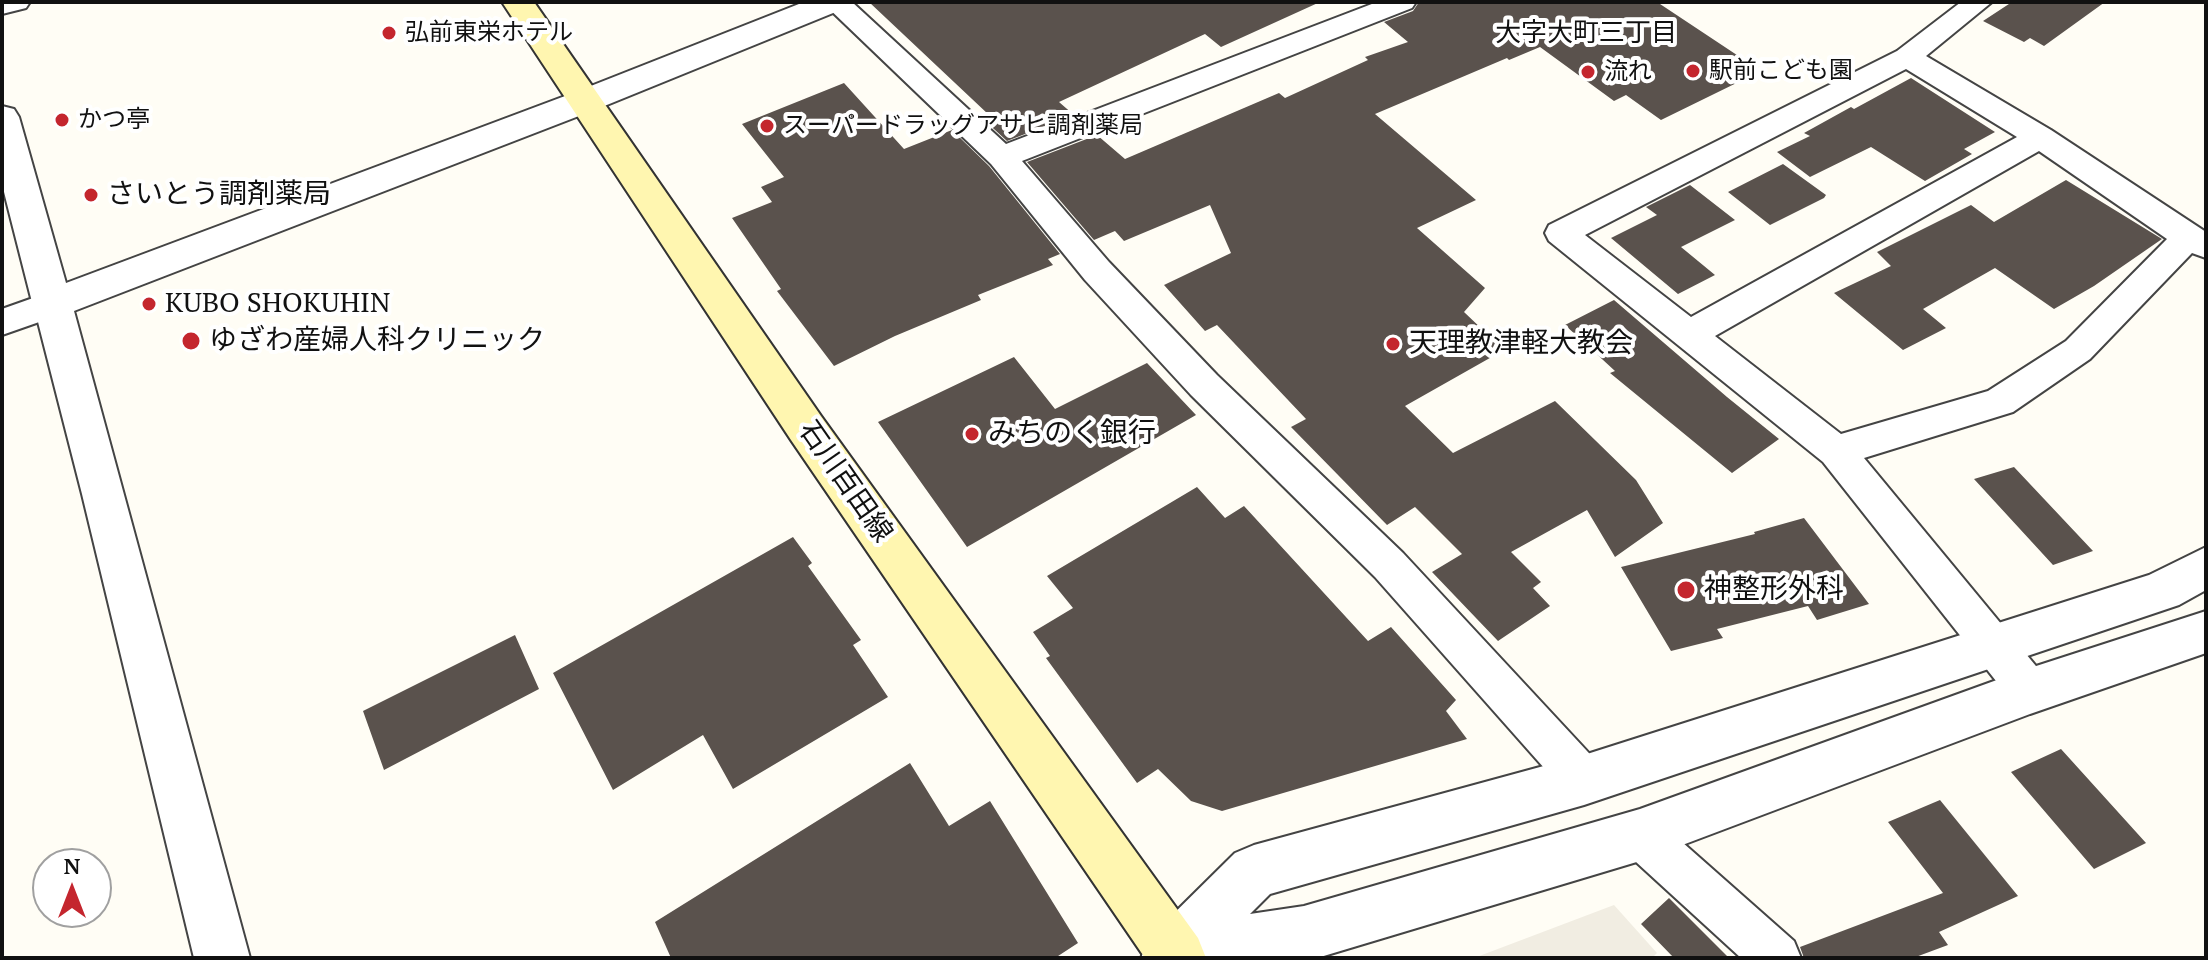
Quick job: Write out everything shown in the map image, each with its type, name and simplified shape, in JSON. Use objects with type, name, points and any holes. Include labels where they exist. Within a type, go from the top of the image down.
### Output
[{"type":"main road","name":"石川百田線","points":[[518,2],[806,428],[1174,957]]},
{"type":"street","points":[[2,6],[16,2]]},
{"type":"street","points":[[2,322],[585,101],[834,2],[1002,157],[1108,282],[1204,385],[1389,565],[1584,780]]},
{"type":"street","points":[[1002,157],[1402,2]]},
{"type":"street","points":[[1978,2],[1907,57],[1561,233],[1836,451],[2030,691]]},
{"type":"street","points":[[1836,451],[2000,402],[2078,350],[2197,241],[2040,137],[1907,57]]},
{"type":"street","points":[[2,117],[50,305],[104,494],[222,958]]},
{"type":"street","points":[[1690,334],[2040,137]]},
{"type":"street","points":[[1174,957],[1254,872],[1584,780],[2162,591],[2206,567]]},
{"type":"street","points":[[1174,957],[1304,934],[1640,835],[2030,691],[2206,632]]},
{"type":"street","points":[[1640,835],[1777,958]]},
{"type":"shaded area","points":[[1614,905],[1657,953],[1652,958],[1474,958]]},
{"type":"building","points":[[869,2],[1320,2],[1221,47],[1205,34],[1059,102],[1074,115],[1007,141],[982,118],[989,115]]},
{"type":"building","points":[[1419,2],[1657,2],[1761,71],[1661,120],[1626,95],[1614,101],[1540,47],[1375,114],[1476,200],[1417,228],[1485,288],[1464,312],[1504,350],[1405,406],[1453,453],[1555,401],[1636,480],[1663,523],[1615,557],[1587,510],[1511,552],[1541,582],[1533,588],[1550,606],[1498,641],[1432,572],[1462,554],[1415,507],[1387,525],[1291,427],[1306,419],[1217,325],[1205,331],[1164,285],[1231,253],[1210,205],[1124,241],[1115,231],[1094,240],[1027,162],[1097,135],[1125,159],[1279,93],[1285,98],[1368,60],[1365,57],[1408,42],[1384,22],[1413,11]]},
{"type":"building","points":[[2012,2],[2105,2],[2044,46],[2030,38],[2024,42],[1983,21]]},
{"type":"building","points":[[1911,78],[1995,132],[1964,149],[1972,154],[1925,181],[1871,147],[1810,177],[1777,152],[1810,136],[1804,133],[1851,107],[1854,109]]},
{"type":"building","points":[[844,83],[904,149],[952,130],[989,166],[1060,254],[1048,259],[1053,265],[978,295],[981,300],[834,366],[777,291],[781,289],[732,218],[772,202],[761,187],[784,177],[742,124]]},
{"type":"building","points":[[1783,164],[1826,195],[1770,225],[1728,192]]},
{"type":"building","points":[[2066,180],[2162,239],[2094,286],[2054,309],[1995,268],[1923,309],[1946,328],[1903,350],[1834,293],[1891,266],[1877,252],[1971,205],[1994,222]]},
{"type":"building","points":[[1690,185],[1735,220],[1681,247],[1715,275],[1678,294],[1611,238],[1657,215],[1646,207]]},
{"type":"building","points":[[1614,300],[1779,439],[1732,473],[1610,373],[1615,371],[1565,325]]},
{"type":"building","points":[[1014,357],[1055,409],[1147,363],[1196,415],[967,547],[878,422]]},
{"type":"building","points":[[2014,467],[2093,551],[2053,565],[1974,479]]},
{"type":"building","points":[[1197,487],[1225,518],[1244,506],[1368,641],[1391,627],[1456,700],[1446,711],[1467,739],[1222,811],[1191,801],[1158,769],[1137,783],[1046,658],[1050,656],[1033,632],[1073,608],[1047,576]]},
{"type":"building","points":[[1804,518],[1869,604],[1817,620],[1808,606],[1717,629],[1723,638],[1671,651],[1621,567],[1755,534]]},
{"type":"building","points":[[793,537],[812,563],[808,566],[861,640],[853,645],[888,697],[733,789],[703,735],[613,790],[553,673]]},
{"type":"building","points":[[515,635],[539,689],[384,770],[363,711]]},
{"type":"building","points":[[2061,749],[2146,843],[2094,869],[2011,772]]},
{"type":"building","points":[[910,763],[949,826],[990,801],[1078,943],[1055,958],[671,958],[655,922]]},
{"type":"building","points":[[1940,800],[2018,896],[1939,932],[1948,945],[1913,958],[1804,958],[1800,947],[1943,893],[1888,822]]},
{"type":"building","points":[[1669,898],[1729,958],[1674,958],[1641,924]]},
{"type":"place","name":"弘前東栄ホテル","points":[[389,33]]},
{"type":"place","name":"駅前こども園","points":[[1693,71]]},
{"type":"place","name":"流れ","points":[[1588,72]]},
{"type":"place","name":"かつ亭","points":[[62,120]]},
{"type":"place","name":"スーパードラッグアサヒ調剤薬局","points":[[767,126]]},
{"type":"place","name":"さいとう調剤薬局","points":[[91,195]]},
{"type":"place","name":"KUBO SHOKUHIN","points":[[149,304]]},
{"type":"place","name":"ゆざわ産婦人科クリニック","points":[[191,341]]},
{"type":"place","name":"天理教津軽大教会","points":[[1393,344]]},
{"type":"place","name":"みちのく銀行","points":[[972,434]]},
{"type":"place","name":"神整形外科","points":[[1686,590]]},
{"type":"district","name":"大字大町三丁目","points":[[1586,34]]}]
